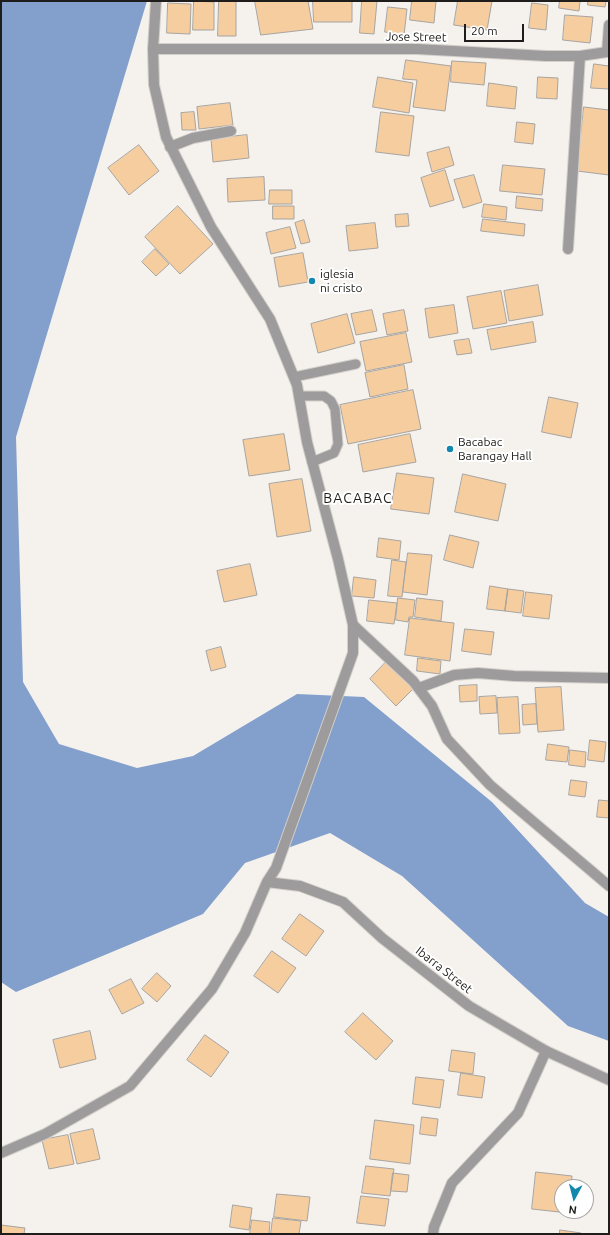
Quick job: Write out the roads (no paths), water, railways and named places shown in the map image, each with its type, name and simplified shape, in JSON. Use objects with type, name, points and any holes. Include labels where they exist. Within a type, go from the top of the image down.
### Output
[{"type":"street","points":[[1,1154],[45,1134],[130,1086],[212,989],[245,933],[267,882],[276,868],[352,653],[353,625],[312,462],[294,378],[270,319],[211,227],[166,137],[154,85],[153,49],[156,1]]},
{"type":"street","name":"Jose Street","points":[[153,49],[417,49],[546,56],[580,56],[607,52],[609,25]]},
{"type":"street","points":[[568,249],[580,56]]},
{"type":"street","points":[[170,147],[193,138],[231,131]]},
{"type":"street","points":[[353,625],[413,680],[432,706],[447,739],[490,785],[609,886]]},
{"type":"street","points":[[419,688],[454,675],[478,673],[514,676],[609,678]]},
{"type":"street","name":"Ibarra Street","points":[[267,882],[300,886],[344,902],[382,938],[469,1006],[546,1050],[609,1080]]},
{"type":"street","points":[[433,1234],[452,1183],[518,1113],[546,1050]]},
{"type":"lane","points":[[294,378],[356,364]]},
{"type":"lane","points":[[299,396],[324,396],[331,401],[335,409],[338,444],[334,453],[312,462]]},
{"type":"water","points":[[1,1],[147,1],[16,437],[23,682],[59,744],[137,768],[193,756],[297,694],[364,697],[492,802],[585,903],[609,917],[609,1041],[568,1026],[402,876],[330,833],[245,863],[203,914],[16,992],[1,982]]},
{"type":"place","name":"iglesia ni cristo","points":[[312,281]]},
{"type":"place","name":"Bacabac Barangay Hall","points":[[450,449]]},
{"type":"district","name":"BACABAC","points":[[358,498]]}]
